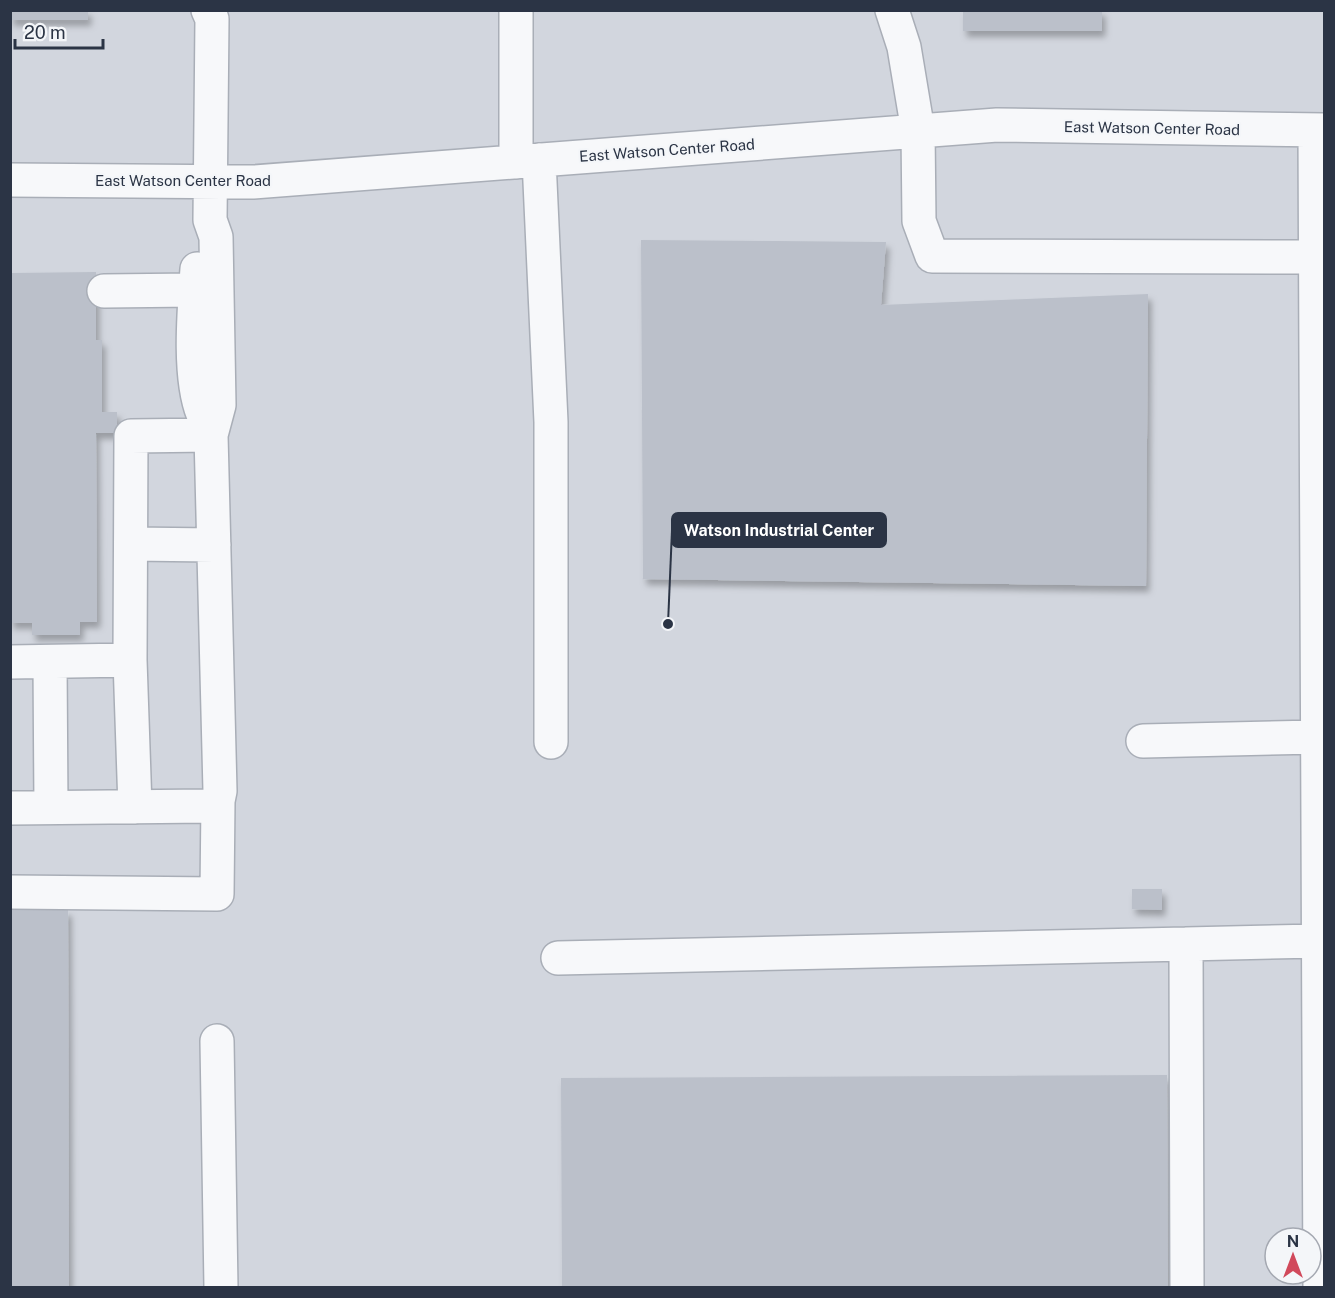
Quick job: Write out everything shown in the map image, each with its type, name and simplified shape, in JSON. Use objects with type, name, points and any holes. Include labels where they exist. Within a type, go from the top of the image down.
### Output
[{"type":"street","points":[[10,892],[217,894],[220,791],[211,435],[219,405],[216,237],[210,220],[212,19],[208,10]]},
{"type":"street","points":[[525,10],[516,11],[550,422],[550,742]]},
{"type":"street","points":[[892,10],[904,47],[918,131],[919,221],[932,256],[1315,257]]},
{"type":"street","name":"East Watson Center Road","points":[[10,180],[253,182],[997,125],[1320,130]]},
{"type":"street","points":[[1320,130],[1315,257],[1320,294],[1317,736],[1318,941],[1322,1028],[1320,1287]]},
{"type":"street","points":[[210,220],[200,236],[193,335],[198,403],[211,435]]},
{"type":"street","points":[[104,291],[195,290]]},
{"type":"street","points":[[135,807],[130,660],[131,436],[211,435]]},
{"type":"street","points":[[130,544],[214,545]]},
{"type":"street","points":[[10,662],[130,660]]},
{"type":"street","points":[[50,662],[51,807]]},
{"type":"street","points":[[1143,741],[1317,736]]},
{"type":"street","points":[[10,808],[209,806],[218,801]]},
{"type":"street","points":[[558,958],[1318,941]]},
{"type":"street","points":[[1186,944],[1187,1287]]},
{"type":"street","points":[[217,1041],[221,1287]]},
{"type":"shaded area","points":[[10,11],[1324,11],[1324,1287],[11,1287]]},
{"type":"building","points":[[10,10],[88,10],[88,20],[10,20]]},
{"type":"building","points":[[963,10],[1102,10],[1102,31],[963,31]]},
{"type":"building","points":[[641,240],[886,242],[881,305],[1148,294],[1146,586],[643,579]]},
{"type":"building","points":[[96,272],[96,340],[102,340],[102,412],[117,412],[117,433],[96,433],[97,622],[80,622],[80,635],[32,635],[32,623],[10,623],[10,273]]},
{"type":"building","points":[[1132,889],[1162,889],[1162,910],[1132,909]]},
{"type":"building","points":[[10,910],[68,910],[69,1288],[10,1288]]},
{"type":"building","points":[[1167,1075],[1168,1288],[562,1288],[561,1078]]},
{"type":"place","name":"Watson Industrial Center","points":[[668,624]]}]
